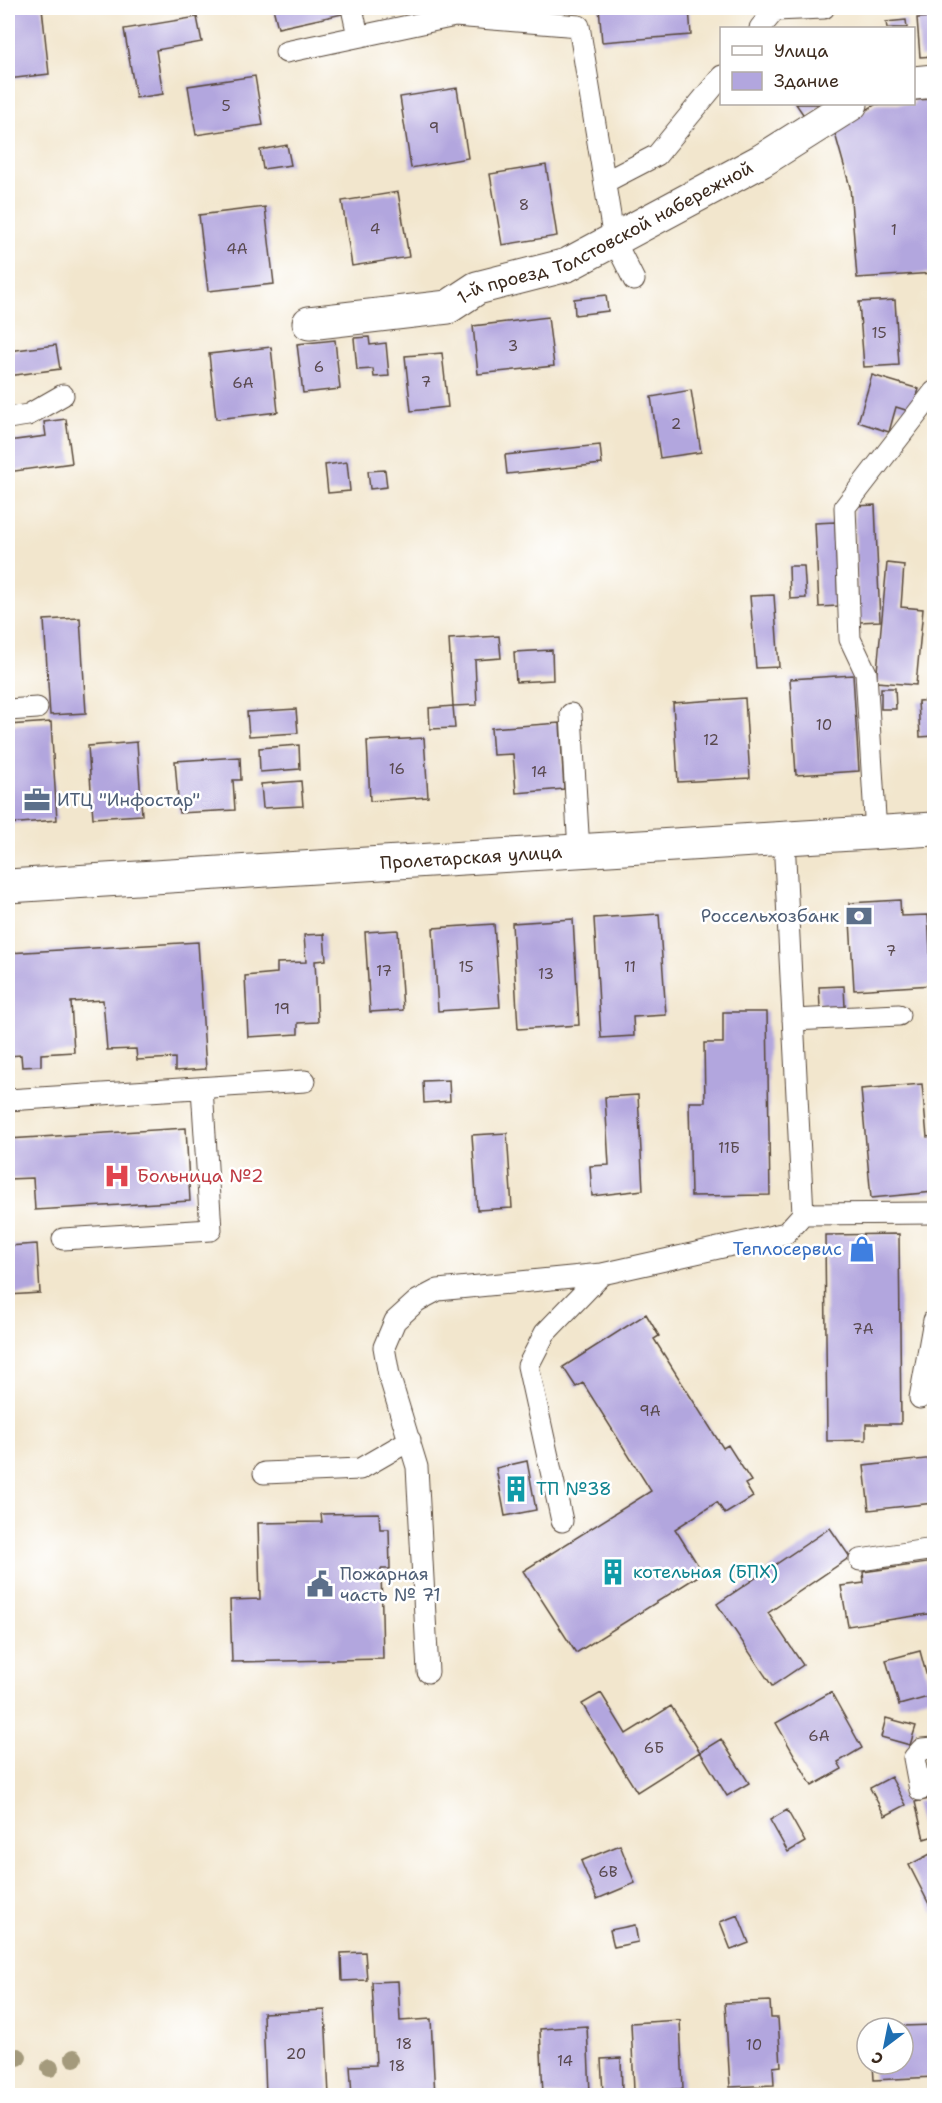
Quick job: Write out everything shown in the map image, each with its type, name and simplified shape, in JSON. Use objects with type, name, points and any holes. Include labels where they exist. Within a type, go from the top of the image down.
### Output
[{"type":"main road","points":[[915,83],[934,81]]},
{"type":"main road","name":"1-й проезд Толстовской набережной","points":[[309,323],[448,307],[477,288],[567,265],[761,161],[849,105]]},
{"type":"main road","name":"Пролетарская улица","points":[[8,886],[934,829]]},
{"type":"lane","points":[[352,8],[358,36]]},
{"type":"lane","points":[[761,27],[775,10],[824,8]]},
{"type":"lane","points":[[286,52],[454,16],[577,17],[614,240],[634,280]]},
{"type":"lane","points":[[604,182],[657,155],[720,78]]},
{"type":"lane","points":[[876,833],[866,673],[850,639],[845,507],[934,392]]},
{"type":"lane","points":[[8,418],[28,415],[63,395]]},
{"type":"lane","points":[[8,710],[37,708]]},
{"type":"lane","points":[[571,714],[579,851]]},
{"type":"lane","points":[[428,1672],[417,1467],[388,1375],[384,1347],[395,1321],[417,1301],[438,1290],[602,1274],[786,1233],[803,1214],[784,839]]},
{"type":"lane","points":[[793,1020],[899,1015]]},
{"type":"lane","points":[[8,1100],[305,1082]]},
{"type":"lane","points":[[63,1239],[211,1230],[202,1088]]},
{"type":"lane","points":[[803,1214],[934,1213]]},
{"type":"lane","points":[[562,1521],[528,1366],[545,1334],[602,1274]]},
{"type":"lane","points":[[920,1398],[934,1320]]},
{"type":"lane","points":[[264,1473],[360,1469],[410,1440]]},
{"type":"lane","points":[[860,1560],[934,1549]]},
{"type":"lane","points":[[920,1790],[914,1758],[922,1749],[934,1748]]},
{"type":"building","points":[[8,8],[42,8],[49,74],[8,79]]},
{"type":"building","points":[[273,8],[346,8],[347,13],[278,28]]},
{"type":"building","points":[[599,8],[689,8],[691,35],[602,42]]},
{"type":"building","points":[[197,17],[202,42],[156,50],[163,94],[136,98],[124,29]]},
{"type":"building","points":[[934,17],[934,56],[920,57],[917,18]]},
{"type":"building","points":[[906,20],[907,27],[887,27],[886,22]]},
{"type":"building","points":[[255,76],[263,125],[196,135],[188,86]]},
{"type":"building","points":[[457,88],[468,158],[411,168],[400,97]]},
{"type":"building","points":[[934,99],[934,273],[857,278],[850,187],[834,130],[874,105],[915,105],[915,100]]},
{"type":"building","points":[[797,105],[823,105],[805,117]]},
{"type":"building","points":[[287,145],[291,165],[263,169],[260,150]]},
{"type":"building","points":[[546,165],[557,236],[502,245],[490,174]]},
{"type":"building","points":[[398,192],[409,257],[352,266],[342,201]]},
{"type":"building","points":[[265,207],[274,284],[208,291],[199,215]]},
{"type":"building","points":[[606,295],[608,311],[575,315],[574,299]]},
{"type":"building","points":[[895,300],[899,365],[864,367],[859,302]]},
{"type":"building","points":[[548,317],[554,366],[478,374],[473,326]]},
{"type":"building","points":[[369,337],[370,345],[386,343],[389,376],[374,377],[373,369],[357,370],[354,338]]},
{"type":"building","points":[[335,340],[340,389],[303,393],[297,344]]},
{"type":"building","points":[[56,345],[60,369],[8,376],[8,351]]},
{"type":"building","points":[[271,347],[278,412],[216,419],[209,354]]},
{"type":"building","points":[[442,353],[448,407],[411,411],[405,356]]},
{"type":"building","points":[[872,375],[919,389],[912,412],[896,407],[889,432],[858,422]]},
{"type":"building","points":[[691,390],[701,452],[660,458],[651,397]]},
{"type":"building","points":[[66,419],[72,463],[8,472],[8,441],[46,436],[44,422]]},
{"type":"building","points":[[600,445],[602,464],[507,474],[505,455]]},
{"type":"building","points":[[347,462],[350,491],[328,493],[325,465]]},
{"type":"building","points":[[385,470],[387,487],[370,489],[368,471]]},
{"type":"building","points":[[875,505],[880,621],[859,622],[854,506]]},
{"type":"building","points":[[835,522],[838,606],[819,607],[815,523]]},
{"type":"building","points":[[887,563],[904,565],[901,607],[923,609],[916,685],[876,682]]},
{"type":"building","points":[[789,566],[804,566],[806,598],[790,599]]},
{"type":"building","points":[[774,595],[779,667],[756,668],[750,596]]},
{"type":"building","points":[[80,618],[86,713],[50,715],[44,620]]},
{"type":"building","points":[[499,636],[501,658],[475,660],[477,705],[453,706],[449,639]]},
{"type":"building","points":[[552,650],[553,680],[516,682],[514,652]]},
{"type":"building","points":[[853,675],[859,771],[796,775],[790,679]]},
{"type":"building","points":[[881,688],[895,688],[896,709],[881,709]]},
{"type":"building","points":[[745,698],[750,778],[678,782],[673,703]]},
{"type":"building","points":[[934,700],[934,736],[920,737],[918,701]]},
{"type":"building","points":[[453,706],[455,728],[430,729],[429,708]]},
{"type":"building","points":[[296,709],[298,733],[249,736],[247,712]]},
{"type":"building","points":[[51,722],[57,820],[8,824],[8,725]]},
{"type":"building","points":[[560,723],[564,789],[516,793],[513,754],[493,755],[491,728]]},
{"type":"building","points":[[424,738],[428,797],[370,801],[367,741]]},
{"type":"building","points":[[137,742],[142,815],[93,818],[88,746]]},
{"type":"building","points":[[299,745],[300,769],[260,772],[259,748]]},
{"type":"building","points":[[240,757],[241,780],[233,780],[235,810],[179,813],[175,761]]},
{"type":"building","points":[[301,781],[303,806],[263,808],[261,784]]},
{"type":"building","points":[[900,900],[901,916],[928,915],[932,985],[854,990],[849,903]]},
{"type":"building","points":[[659,914],[666,1015],[633,1017],[634,1036],[601,1038],[594,918]]},
{"type":"building","points":[[573,919],[579,1025],[518,1029],[512,923]]},
{"type":"building","points":[[494,924],[500,1007],[438,1011],[433,928]]},
{"type":"building","points":[[398,930],[403,1010],[370,1012],[365,932]]},
{"type":"building","points":[[324,934],[326,960],[315,961],[318,1022],[298,1023],[298,1034],[248,1037],[245,976],[277,973],[277,963],[306,962],[304,935]]},
{"type":"building","points":[[198,942],[206,1069],[175,1071],[175,1058],[137,1060],[136,1049],[107,1050],[103,1000],[71,1002],[74,1052],[41,1054],[41,1066],[22,1067],[21,1055],[8,1056],[8,953]]},
{"type":"building","points":[[844,986],[845,1007],[820,1008],[819,987]]},
{"type":"building","points":[[723,1012],[767,1012],[770,1195],[691,1196],[689,1102],[705,1102],[704,1043],[723,1043]]},
{"type":"building","points":[[449,1080],[450,1101],[424,1103],[423,1081]]},
{"type":"building","points":[[922,1084],[927,1137],[934,1136],[934,1192],[871,1198],[861,1089]]},
{"type":"building","points":[[638,1095],[643,1190],[592,1196],[590,1166],[609,1165],[605,1097]]},
{"type":"building","points":[[186,1128],[190,1201],[35,1210],[33,1178],[8,1179],[8,1139]]},
{"type":"building","points":[[507,1133],[512,1208],[477,1210],[472,1135]]},
{"type":"building","points":[[899,1234],[901,1424],[866,1424],[866,1440],[827,1441],[825,1235]]},
{"type":"building","points":[[37,1244],[40,1293],[8,1295],[8,1246]]},
{"type":"building","points":[[646,1314],[659,1336],[654,1339],[723,1448],[728,1445],[751,1481],[745,1484],[753,1497],[725,1514],[717,1502],[675,1529],[703,1573],[576,1653],[523,1571],[651,1491],[583,1383],[576,1387],[563,1367]]},
{"type":"building","points":[[934,1458],[934,1503],[869,1510],[864,1466]]},
{"type":"building","name":"ТП №38","points":[[527,1461],[536,1510],[505,1516],[496,1468]]},
{"type":"building","name":"Пожарная часть № 71","points":[[379,1513],[380,1529],[389,1529],[390,1569],[381,1569],[383,1659],[232,1662],[230,1600],[260,1599],[258,1523],[322,1522],[321,1514]]},
{"type":"building","points":[[830,1528],[850,1557],[768,1613],[803,1665],[772,1686],[717,1604]]},
{"type":"building","points":[[934,1562],[934,1613],[848,1626],[841,1586],[864,1583],[863,1572]]},
{"type":"building","points":[[920,1651],[932,1696],[899,1705],[886,1660]]},
{"type":"building","points":[[831,1692],[862,1748],[838,1762],[842,1769],[812,1786],[776,1723]]},
{"type":"building","points":[[601,1693],[626,1734],[671,1706],[700,1752],[637,1792],[582,1704]]},
{"type":"building","points":[[929,1707],[934,1707],[934,1736],[931,1737]]},
{"type":"building","points":[[886,1718],[916,1726],[910,1745],[881,1737]]},
{"type":"building","points":[[721,1739],[749,1783],[727,1796],[700,1752]]},
{"type":"building","points":[[891,1777],[906,1805],[885,1816],[870,1788]]},
{"type":"building","points":[[934,1798],[934,1836],[924,1839],[915,1802]]},
{"type":"building","points":[[787,1810],[805,1842],[788,1852],[770,1820]]},
{"type":"building","points":[[620,1845],[635,1883],[597,1899],[581,1861]]},
{"type":"building","points":[[934,1852],[934,1914],[909,1865]]},
{"type":"building","points":[[738,1915],[749,1943],[731,1950],[720,1922]]},
{"type":"building","points":[[635,1925],[638,1942],[614,1947],[610,1930]]},
{"type":"building","points":[[365,1952],[367,1980],[342,1981],[341,1953]]},
{"type":"building","points":[[398,1981],[400,2021],[431,2019],[435,2096],[352,2096],[350,2066],[376,2065],[372,1982]]},
{"type":"building","points":[[770,2001],[771,2018],[778,2018],[781,2066],[773,2067],[774,2085],[730,2087],[725,2003]]},
{"type":"building","points":[[325,2010],[329,2096],[266,2096],[263,2013]]},
{"type":"building","points":[[680,2020],[683,2089],[634,2091],[631,2023]]},
{"type":"building","points":[[934,2025],[934,2077],[874,2080],[874,2076],[915,2076],[915,2026]]},
{"type":"building","points":[[587,2026],[590,2093],[543,2095],[540,2029]]},
{"type":"building","points":[[621,2058],[622,2092],[603,2093],[601,2059]]},
{"type":"place","name":"ИТЦ \"Инфостар\"","points":[[37,800]]},
{"type":"place","name":"Россельхозбанк","points":[[859,916]]},
{"type":"place","name":"Больница №2","points":[[117,1176]]},
{"type":"place","name":"Теплосервис","points":[[862,1249]]},
{"type":"place","name":"ТП №38","points":[[516,1489]]},
{"type":"place","name":"котельная (БПХ)","points":[[613,1572]]},
{"type":"place","name":"Пожарная часть № 71","points":[[320,1584]]}]
